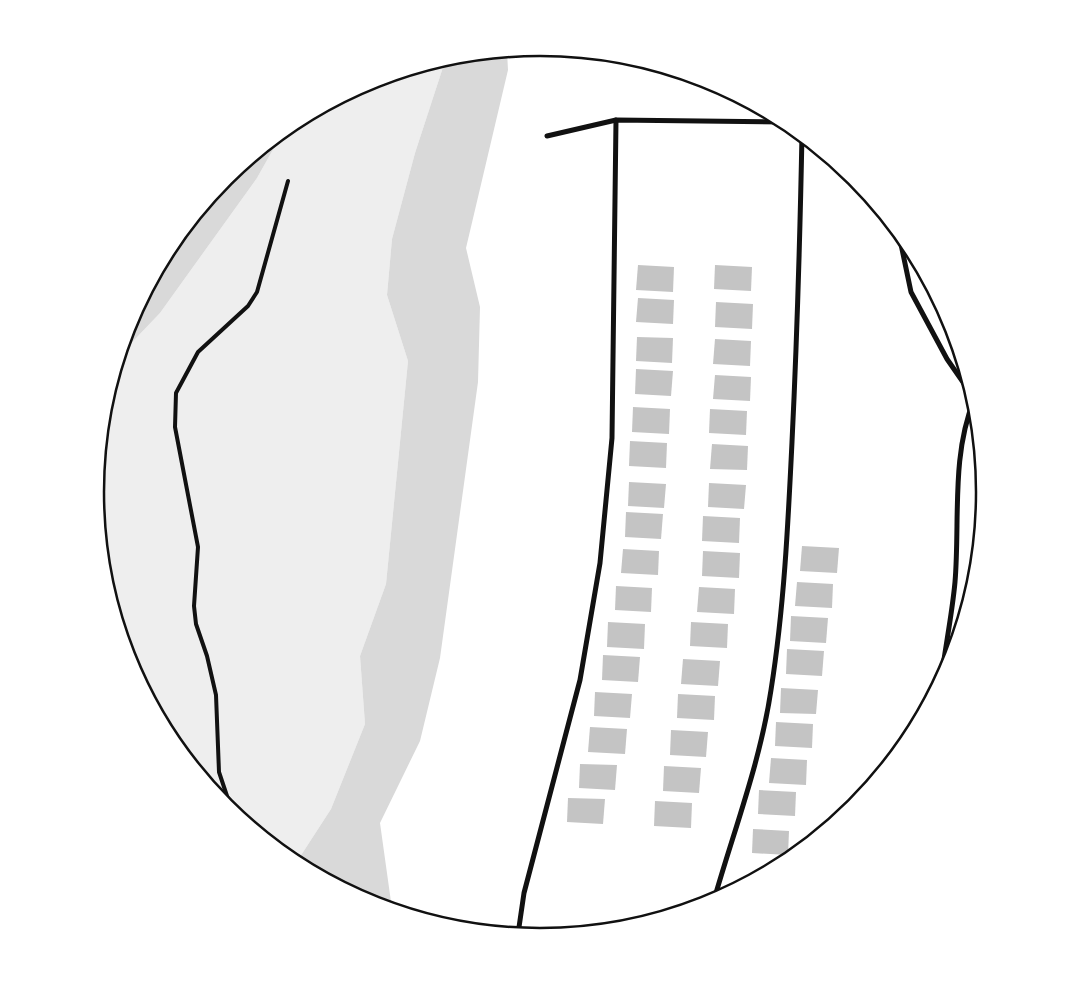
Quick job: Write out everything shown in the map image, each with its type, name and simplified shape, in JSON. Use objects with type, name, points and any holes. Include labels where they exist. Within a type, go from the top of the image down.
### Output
[{"type":"street","points":[[519,927],[524,893],[580,680],[600,564],[612,438],[616,277],[616,120]]},
{"type":"street","points":[[547,136],[616,120],[769,122]]},
{"type":"street","points":[[717,890],[759,753],[771,691],[780,622],[789,507],[798,318],[802,144]]},
{"type":"street","points":[[902,250],[911,292],[947,359],[961,380]]},
{"type":"street","points":[[945,654],[955,582],[961,455],[968,415]]},
{"type":"lane","points":[[226,794],[219,772],[216,695],[196,624],[194,606],[198,547],[175,427],[176,393],[198,352],[248,306],[258,292],[288,181]]},
{"type":"shaded area","points":[[507,57],[508,70],[466,248],[480,307],[478,382],[440,658],[420,741],[380,823],[391,902],[347,883],[301,856],[331,809],[365,724],[360,656],[386,584],[408,361],[387,295],[392,239],[415,153],[443,68]]},
{"type":"shaded area","points":[[443,68],[415,153],[392,239],[387,295],[408,361],[386,584],[360,656],[365,724],[331,809],[301,856],[253,820],[212,779],[194,757],[163,710],[137,659],[127,632],[113,577],[105,520],[104,492],[108,435],[119,379],[130,345],[160,313],[257,178],[275,146],[322,115],[373,89],[400,79]]},
{"type":"shaded area","points":[[275,146],[257,178],[160,313],[130,345],[149,299],[194,227],[232,184]]},
{"type":"building","points":[[638,265],[674,267],[673,292],[636,290]]},
{"type":"building","points":[[715,265],[752,267],[751,291],[714,289]]},
{"type":"building","points":[[638,298],[674,300],[673,324],[636,322]]},
{"type":"building","points":[[716,302],[753,304],[752,329],[715,327]]},
{"type":"building","points":[[637,337],[673,338],[672,363],[636,361]]},
{"type":"building","points":[[715,339],[751,341],[750,366],[713,364]]},
{"type":"building","points":[[636,369],[673,371],[671,396],[635,394]]},
{"type":"building","points":[[715,375],[751,377],[750,401],[713,399]]},
{"type":"building","points":[[633,407],[670,409],[669,434],[632,432]]},
{"type":"building","points":[[710,409],[747,411],[746,435],[709,433]]},
{"type":"building","points":[[630,441],[667,443],[666,468],[629,466]]},
{"type":"building","points":[[712,444],[748,446],[747,470],[710,469]]},
{"type":"building","points":[[629,482],[666,484],[664,508],[628,506]]},
{"type":"building","points":[[709,483],[746,485],[744,509],[708,507]]},
{"type":"building","points":[[626,512],[663,514],[661,539],[625,537]]},
{"type":"building","points":[[703,516],[740,518],[739,543],[702,541]]},
{"type":"building","points":[[802,546],[839,548],[837,573],[800,571]]},
{"type":"building","points":[[623,549],[659,551],[658,575],[621,573]]},
{"type":"building","points":[[703,551],[740,553],[739,578],[702,576]]},
{"type":"building","points":[[797,582],[833,584],[832,608],[795,606]]},
{"type":"building","points":[[616,586],[652,588],[651,612],[615,610]]},
{"type":"building","points":[[699,587],[735,589],[734,614],[697,612]]},
{"type":"building","points":[[791,616],[828,618],[826,643],[790,641]]},
{"type":"building","points":[[608,622],[645,624],[644,649],[607,647]]},
{"type":"building","points":[[691,622],[728,624],[727,648],[690,646]]},
{"type":"building","points":[[787,649],[824,651],[822,676],[786,674]]},
{"type":"building","points":[[603,655],[640,657],[638,682],[602,680]]},
{"type":"building","points":[[683,659],[720,661],[718,686],[681,684]]},
{"type":"building","points":[[781,688],[818,690],[816,714],[780,713]]},
{"type":"building","points":[[595,692],[632,694],[630,718],[594,716]]},
{"type":"building","points":[[678,694],[715,696],[714,720],[677,718]]},
{"type":"building","points":[[776,722],[813,724],[812,748],[775,746]]},
{"type":"building","points":[[590,727],[627,729],[625,754],[588,752]]},
{"type":"building","points":[[671,730],[708,732],[706,757],[670,755]]},
{"type":"building","points":[[771,758],[807,760],[806,785],[769,783]]},
{"type":"building","points":[[580,764],[617,765],[615,790],[579,788]]},
{"type":"building","points":[[664,766],[701,768],[699,793],[663,791]]},
{"type":"building","points":[[759,790],[796,792],[795,816],[758,814]]},
{"type":"building","points":[[568,798],[605,799],[603,824],[567,822]]},
{"type":"building","points":[[655,801],[692,803],[691,828],[654,826]]},
{"type":"building","points":[[753,829],[789,831],[788,850],[781,855],[752,853]]}]
